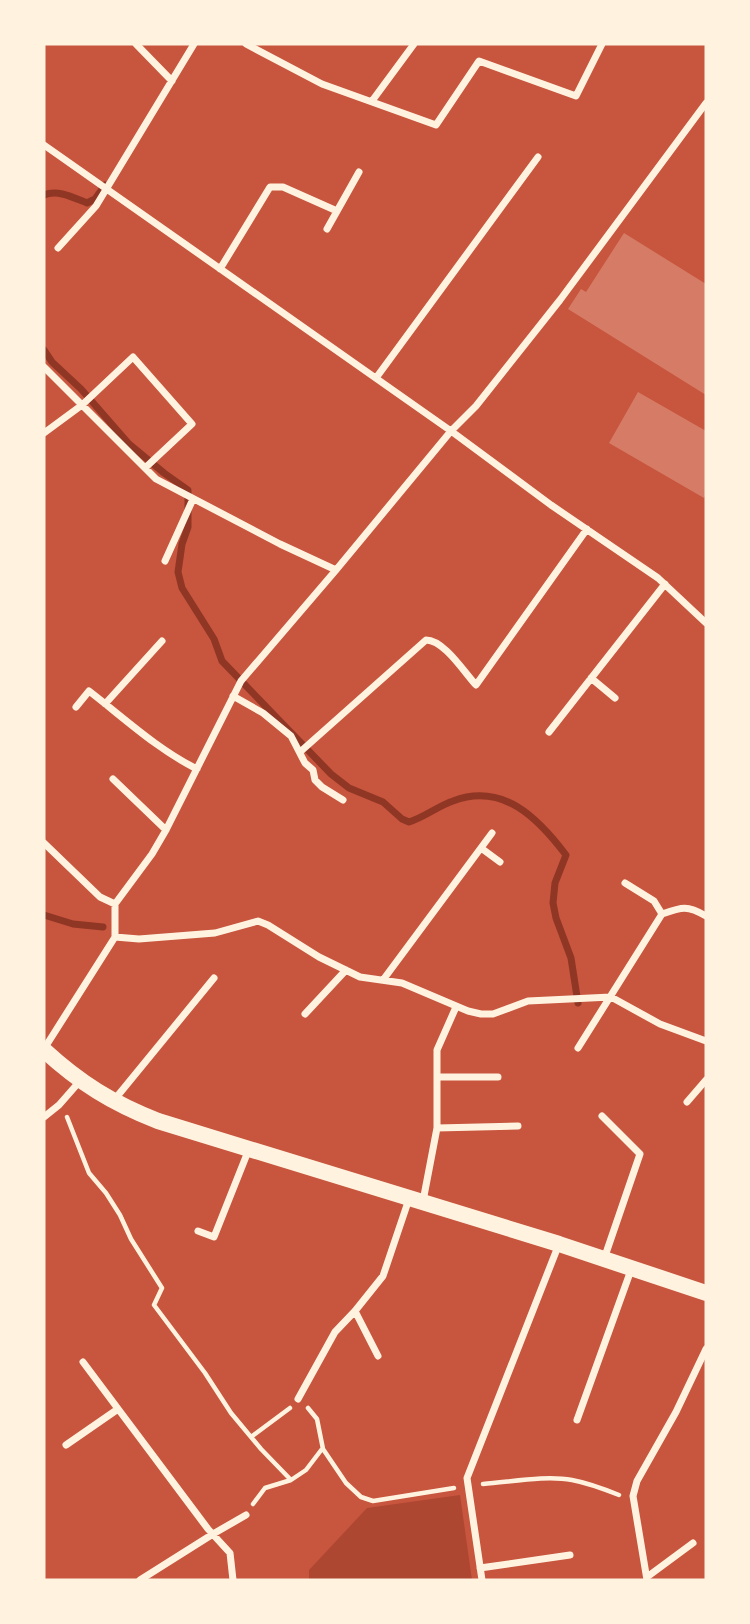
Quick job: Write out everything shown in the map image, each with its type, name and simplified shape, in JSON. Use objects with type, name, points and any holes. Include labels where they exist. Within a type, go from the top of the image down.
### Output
[{"type":"main road","points":[[44,1049],[80,1081],[113,1101],[158,1121],[559,1244],[706,1293]]},
{"type":"street","points":[[136,44],[172,81]]},
{"type":"street","points":[[58,248],[96,206],[194,44]]},
{"type":"street","points":[[246,44],[323,85],[436,125],[479,61],[576,96],[602,44]]},
{"type":"street","points":[[372,101],[414,44]]},
{"type":"street","points":[[44,1049],[115,937],[115,904],[166,830],[241,681],[451,431],[476,406],[560,300],[706,103]]},
{"type":"street","points":[[44,145],[658,578],[706,623]]},
{"type":"street","points":[[376,378],[538,157]]},
{"type":"street","points":[[327,229],[359,172]]},
{"type":"street","points":[[220,269],[270,187],[283,187],[337,211]]},
{"type":"street","points":[[44,433],[82,405],[133,357],[192,424],[145,468]]},
{"type":"street","points":[[44,367],[156,479],[336,570]]},
{"type":"street","points":[[165,561],[193,499]]},
{"type":"street","points":[[300,752],[426,640],[433,640],[443,647],[476,685],[587,529]]},
{"type":"street","points":[[549,732],[665,584]]},
{"type":"street","points":[[105,704],[162,641]]},
{"type":"street","points":[[591,678],[615,698]]},
{"type":"street","points":[[76,708],[89,691],[160,747],[197,769]]},
{"type":"street","points":[[233,696],[263,713],[291,736],[322,788],[343,800]]},
{"type":"street","points":[[113,779],[166,830]]},
{"type":"street","points":[[383,980],[492,833]]},
{"type":"street","points":[[44,843],[100,897],[115,904]]},
{"type":"street","points":[[481,848],[500,862]]},
{"type":"street","points":[[625,883],[654,901],[662,914]]},
{"type":"street","points":[[578,1048],[662,914],[683,907],[695,909],[706,916]]},
{"type":"street","points":[[115,937],[139,939],[215,933],[258,921],[319,957],[360,977],[402,984],[456,1007],[481,1014],[493,1014],[528,1001],[611,996],[660,1024],[706,1041]]},
{"type":"street","points":[[305,1014],[346,970]]},
{"type":"street","points":[[113,1101],[214,978]]},
{"type":"street","points":[[298,1399],[335,1332],[383,1276],[416,1200],[437,1128],[438,1050],[456,1007]]},
{"type":"street","points":[[437,1077],[498,1077]]},
{"type":"street","points":[[687,1102],[706,1080]]},
{"type":"street","points":[[44,1117],[59,1105],[80,1081]]},
{"type":"street","points":[[602,1116],[640,1154],[603,1259]]},
{"type":"street","points":[[437,1128],[518,1126]]},
{"type":"street","points":[[198,1231],[215,1237],[250,1149]]},
{"type":"street","points":[[482,1580],[467,1478],[559,1244]]},
{"type":"street","points":[[577,1420],[632,1268]]},
{"type":"street","points":[[355,1311],[378,1356]]},
{"type":"street","points":[[692,1543],[647,1579],[633,1496],[637,1481],[676,1412],[706,1349]]},
{"type":"street","points":[[83,1362],[230,1553],[233,1580]]},
{"type":"street","points":[[66,1445],[118,1409]]},
{"type":"street","points":[[140,1580],[246,1515]]},
{"type":"street","points":[[481,1569],[570,1555]]},
{"type":"path","points":[[59,1105],[89,1172],[120,1215],[131,1240],[162,1288],[154,1305],[231,1413],[291,1479]]},
{"type":"path","points":[[251,1437],[288,1410],[298,1399],[317,1419],[323,1449],[346,1483],[361,1497],[373,1501],[468,1485],[536,1479],[569,1480],[634,1501]]},
{"type":"path","points":[[246,1515],[265,1488],[291,1479],[306,1470],[323,1449]]},
{"type":"shaded area","points":[[460,1495],[472,1580],[309,1580],[309,1570],[367,1508]]},
{"type":"building","points":[[624,233],[706,284],[706,395],[568,309],[581,289],[586,292]]},
{"type":"building","points":[[638,392],[706,431],[704,498],[609,443]]},
{"type":"waterway","points":[[44,195],[60,194],[87,203],[95,199],[105,185]]},
{"type":"waterway","points":[[44,350],[52,362],[81,389],[129,444],[188,490],[188,527],[182,544],[178,572],[182,588],[214,639],[222,661],[331,774],[349,788],[383,802],[409,822],[447,803],[471,796],[488,796],[503,800],[531,817],[555,841],[566,855],[555,883],[553,903],[571,958],[578,1003]]},
{"type":"waterway","points":[[44,915],[73,924],[103,927]]}]
